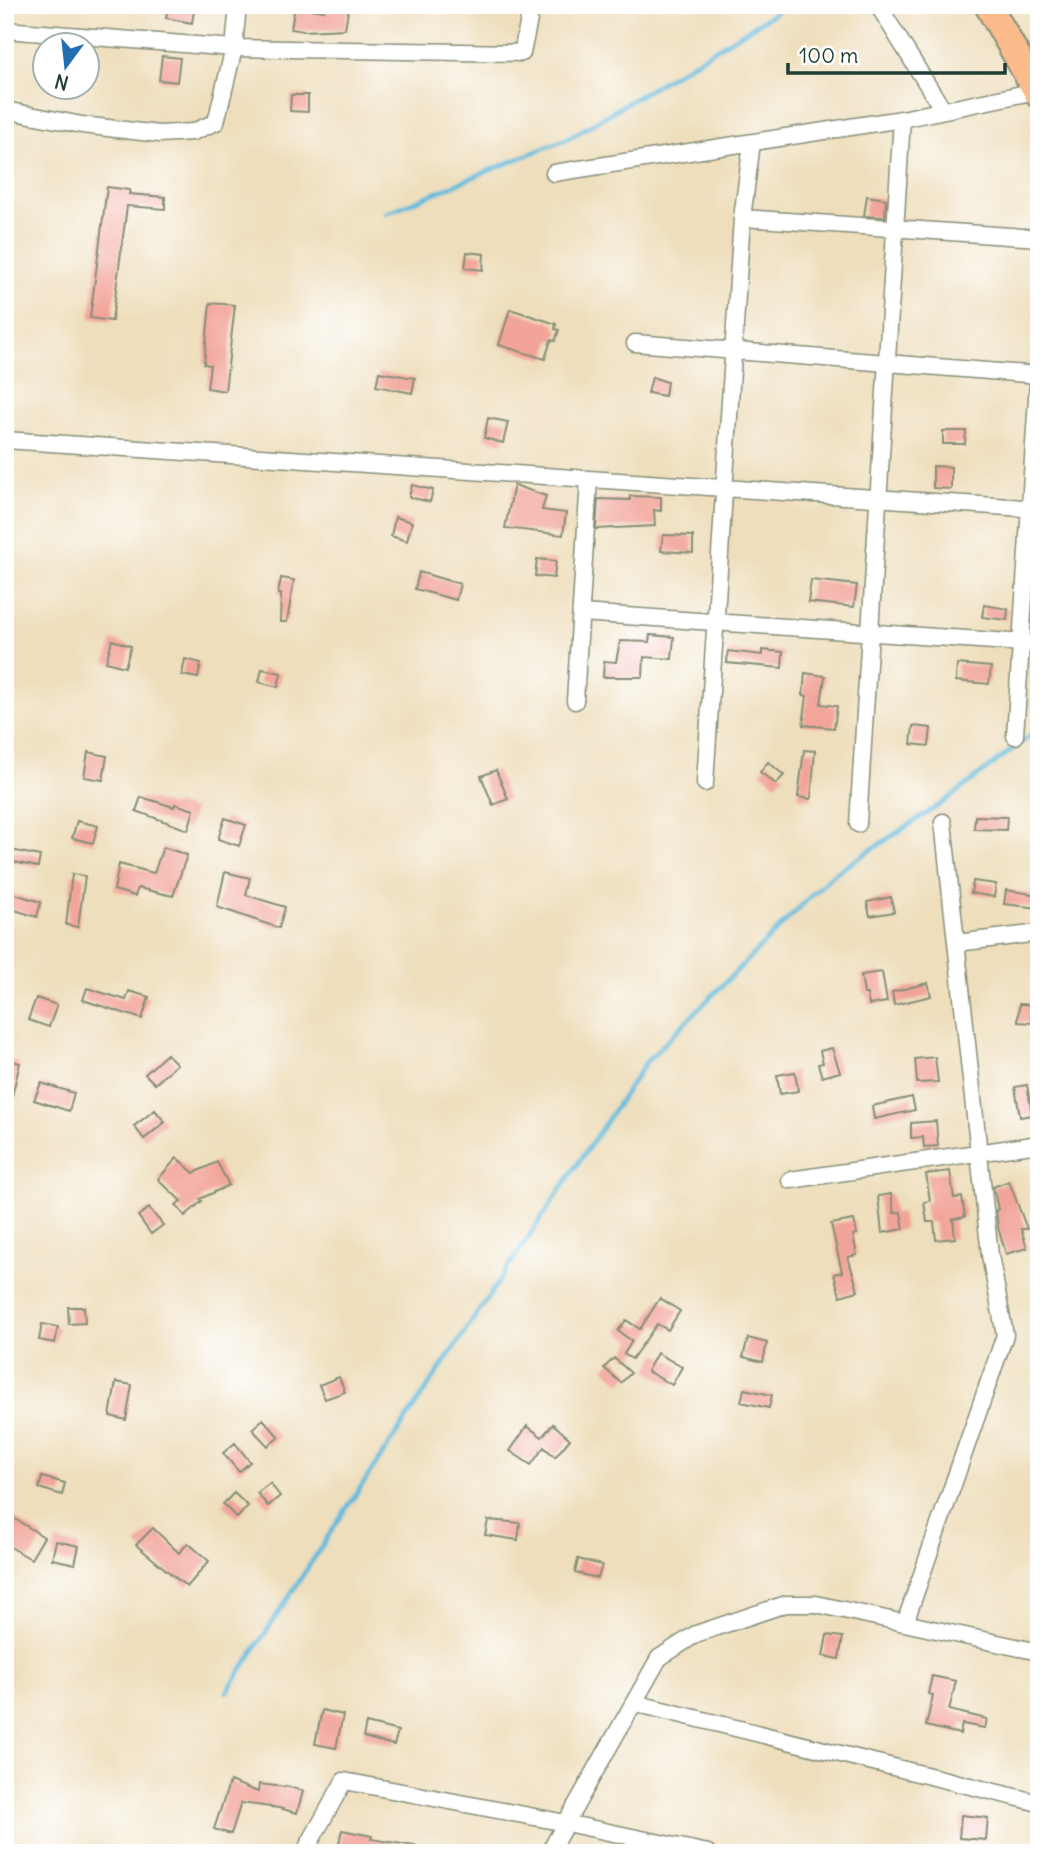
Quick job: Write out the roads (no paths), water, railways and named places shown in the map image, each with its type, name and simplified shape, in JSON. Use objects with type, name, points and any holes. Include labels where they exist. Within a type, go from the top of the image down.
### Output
[{"type":"main road","points":[[988,5],[1038,93]]},
{"type":"street","points":[[5,110],[82,125],[159,134],[193,132],[216,122],[234,48],[238,5]]},
{"type":"street","points":[[5,30],[234,48],[522,52],[532,5]]},
{"type":"street","points":[[878,5],[943,110]]},
{"type":"street","points":[[554,173],[902,119],[1038,93]]},
{"type":"street","points":[[858,824],[902,119]]},
{"type":"street","points":[[705,783],[742,218],[752,143]]},
{"type":"street","points":[[742,218],[1039,238]]},
{"type":"street","points":[[635,343],[1039,375]]},
{"type":"street","points":[[1015,736],[1034,509],[1039,367]]},
{"type":"street","points":[[5,440],[1034,509]]},
{"type":"street","points":[[575,701],[589,480]]},
{"type":"street","points":[[580,612],[1039,644]]},
{"type":"street","points":[[905,1623],[1005,1335],[990,1255],[943,822]]},
{"type":"street","points":[[957,943],[1039,933]]},
{"type":"street","points":[[790,1180],[1039,1144]]},
{"type":"street","points":[[549,1853],[659,1658],[696,1633],[786,1604],[816,1604],[1039,1652]]},
{"type":"street","points":[[634,1703],[1039,1803]]},
{"type":"street","points":[[304,1853],[344,1781],[708,1853]]},
{"type":"waterway","points":[[386,213],[571,137],[788,5]]},
{"type":"waterway","points":[[227,1692],[340,1518],[646,1062],[831,876],[947,800],[1039,729]]}]
